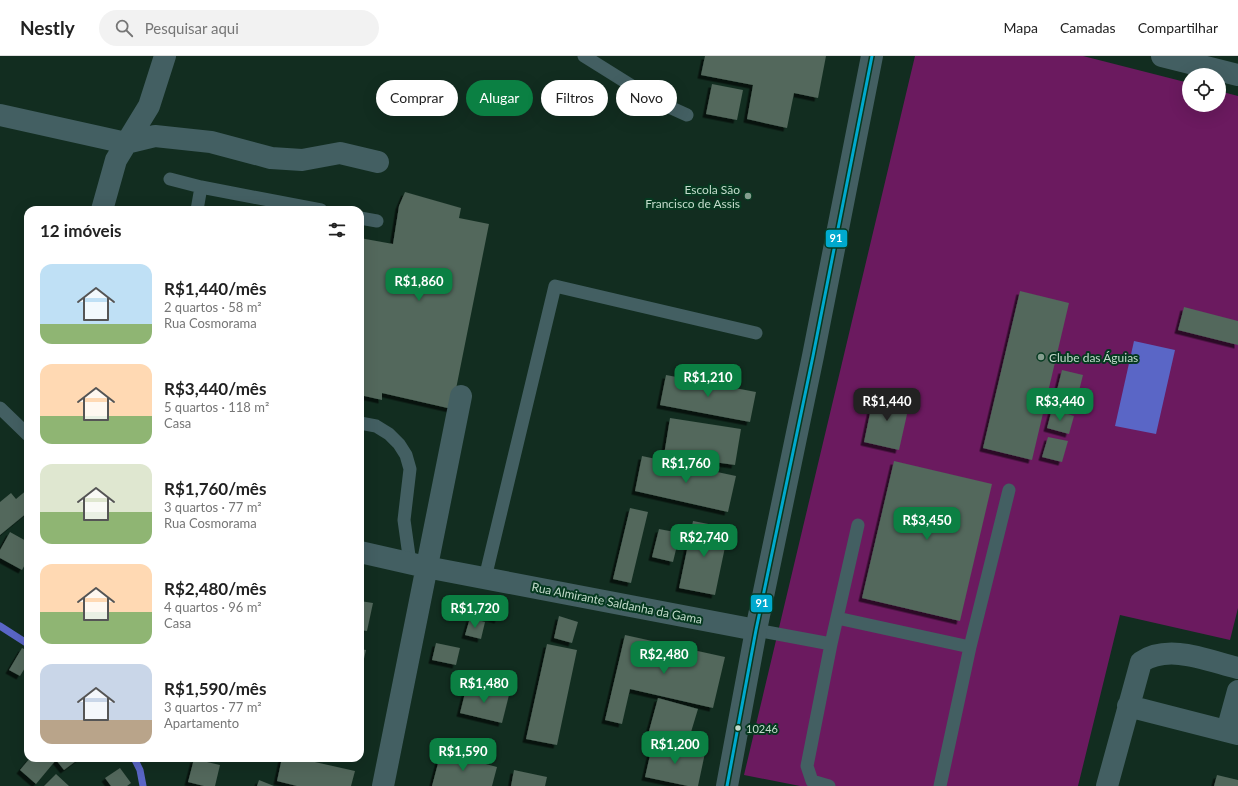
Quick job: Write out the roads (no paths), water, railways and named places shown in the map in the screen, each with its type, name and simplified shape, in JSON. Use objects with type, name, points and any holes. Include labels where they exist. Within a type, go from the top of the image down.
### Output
[{"type":"street","points":[[103,206],[116,160],[149,106],[165,56]]},
{"type":"street","points":[[727,786],[756,630],[812,364],[872,56]]},
{"type":"street","points":[[1162,56],[1238,75]]},
{"type":"street","points":[[0,115],[126,142],[155,136],[211,142],[271,158],[302,160],[340,153],[378,162]]},
{"type":"street","points":[[383,786],[418,565],[461,396]]},
{"type":"street","name":"Rua Almirante Saldanha da Gama","points":[[364,553],[418,565],[756,630]]},
{"type":"street","points":[[1107,786],[1128,706],[1142,662],[1159,654],[1185,655],[1238,668]]},
{"type":"street","points":[[1128,706],[1233,733],[1238,691]]},
{"type":"lane","points":[[584,56],[656,101],[687,115]]},
{"type":"lane","points":[[170,179],[201,187],[300,206]]},
{"type":"lane","points":[[198,206],[201,187]]},
{"type":"lane","points":[[364,219],[377,221]]},
{"type":"lane","points":[[485,578],[555,286],[756,332]]},
{"type":"lane","points":[[0,408],[24,431]]},
{"type":"lane","points":[[364,423],[376,426],[389,434],[399,444],[406,455],[410,469],[404,520],[418,565]]},
{"type":"lane","points":[[940,786],[970,647],[1008,490]]},
{"type":"lane","points":[[829,786],[812,781],[807,766],[831,644],[858,526]]},
{"type":"lane","points":[[837,618],[970,647]]},
{"type":"lane","points":[[756,630],[831,644]]},
{"type":"water","points":[[1134,341],[1175,350],[1156,434],[1115,426]]},
{"type":"waterway","points":[[0,626],[24,641]]},
{"type":"waterway","points":[[136,762],[140,770],[143,786]]},
{"type":"place","name":"Escola São Francisco de Assis","points":[[748,196]]},
{"type":"place","name":"Clube das Águias","points":[[1041,357]]},
{"type":"place","name":"10246","points":[[738,728]]}]
